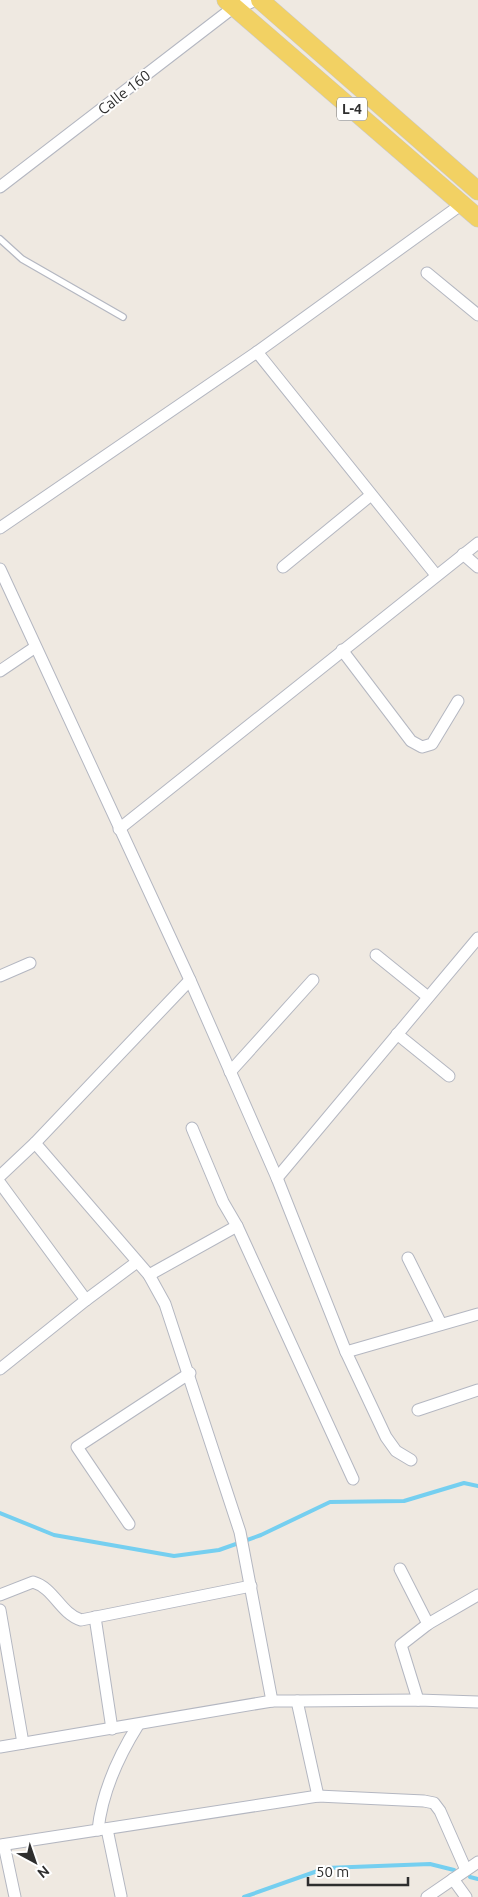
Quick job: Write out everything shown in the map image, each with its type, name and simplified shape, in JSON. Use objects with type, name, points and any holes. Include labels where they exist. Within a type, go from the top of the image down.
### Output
[{"type":"main road","name":"L-4","points":[[260,0],[478,191]]},
{"type":"main road","name":"L-4","points":[[237,2],[478,218]]},
{"type":"street","name":"Calle 160","points":[[0,187],[237,2]]},
{"type":"street","points":[[0,528],[257,352],[462,204]]},
{"type":"street","points":[[427,273],[478,314]]},
{"type":"street","points":[[257,352],[436,575]]},
{"type":"street","points":[[283,567],[371,495]]},
{"type":"street","points":[[119,829],[478,543]]},
{"type":"street","points":[[462,554],[478,567]]},
{"type":"street","points":[[0,569],[34,648],[190,980],[277,1178],[346,1352],[386,1437],[396,1451],[410,1460]]},
{"type":"street","points":[[0,671],[34,648]]},
{"type":"street","points":[[342,650],[411,741],[422,746],[432,744],[458,701]]},
{"type":"street","points":[[277,1178],[478,938]]},
{"type":"street","points":[[376,955],[428,998]]},
{"type":"street","points":[[0,976],[30,963]]},
{"type":"street","points":[[0,1176],[35,1143],[190,980]]},
{"type":"street","points":[[230,1072],[313,980]]},
{"type":"street","points":[[397,1034],[449,1076]]},
{"type":"street","points":[[192,1128],[223,1202],[237,1226],[353,1479]]},
{"type":"street","points":[[35,1143],[149,1275],[165,1304],[190,1373],[240,1532],[272,1701]]},
{"type":"street","points":[[0,1183],[86,1300]]},
{"type":"street","points":[[149,1275],[237,1226]]},
{"type":"street","points":[[408,1258],[441,1324]]},
{"type":"street","points":[[0,1369],[137,1262]]},
{"type":"street","points":[[346,1352],[478,1314]]},
{"type":"street","points":[[129,1524],[77,1447],[190,1373]]},
{"type":"street","points":[[418,1410],[478,1390]]},
{"type":"street","points":[[400,1569],[428,1624]]},
{"type":"street","points":[[0,1596],[33,1582],[44,1585],[75,1618],[81,1620],[251,1586]]},
{"type":"street","points":[[418,1700],[401,1645],[428,1624],[478,1595]]},
{"type":"street","points":[[0,1610],[23,1744]]},
{"type":"street","points":[[95,1617],[112,1729]]},
{"type":"street","points":[[0,1747],[272,1701],[418,1700],[478,1702]]},
{"type":"street","points":[[297,1701],[318,1796]]},
{"type":"street","points":[[121,1896],[102,1830],[100,1808],[115,1768],[138,1725]]},
{"type":"street","points":[[15,1897],[2,1845],[318,1796],[434,1803],[440,1811],[466,1870]]},
{"type":"street","points":[[427,1897],[478,1862]]},
{"type":"street","points":[[453,1879],[466,1897]]},
{"type":"street","points":[[422,1897],[439,1888]]},
{"type":"lane","points":[[0,239],[22,259],[123,317]]},
{"type":"waterway","points":[[0,1513],[54,1535],[174,1556],[219,1550],[261,1535],[330,1502],[404,1501],[464,1483],[478,1486]]},
{"type":"waterway","points":[[244,1897],[326,1868],[430,1864],[454,1870]]},
{"type":"waterway","points":[[470,1877],[478,1879]]}]
